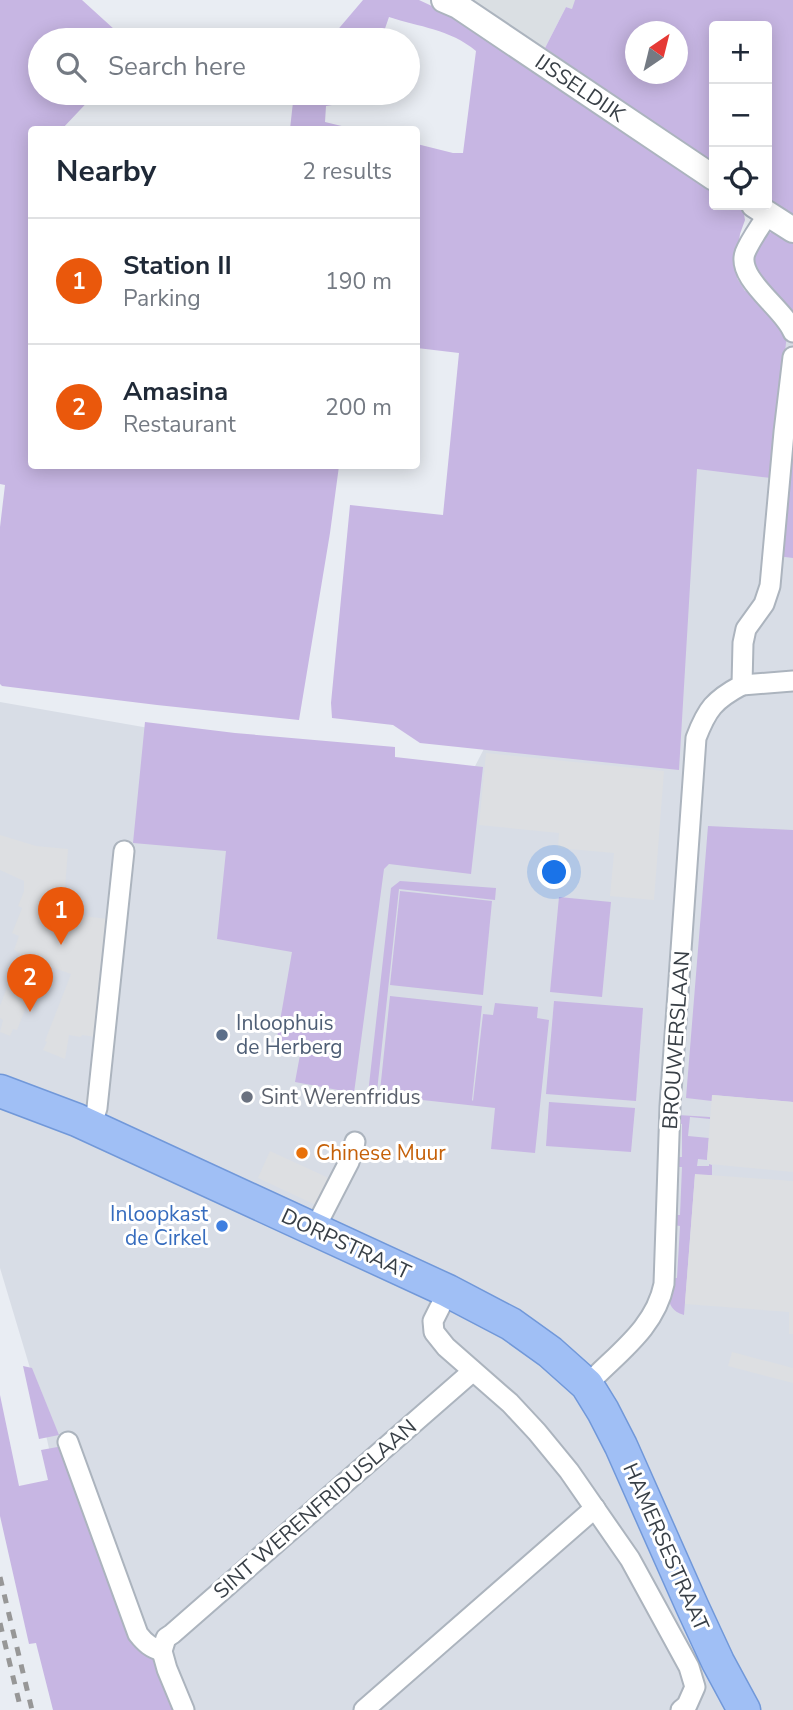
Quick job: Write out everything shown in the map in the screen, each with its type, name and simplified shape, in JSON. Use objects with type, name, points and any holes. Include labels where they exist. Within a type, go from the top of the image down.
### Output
[{"type":"main road","name":"DORPSTRAAT","points":[[0,1074],[19,1082],[84,1123]]},
{"type":"main road","name":"DORPSTRAAT","points":[[0,1091],[84,1123],[448,1292],[523,1331],[587,1385]]},
{"type":"main road","name":"HAMERSESTRAAT","points":[[587,1385],[621,1446],[697,1617],[744,1710]]},
{"type":"street","name":"IJSSELDIJK","points":[[444,0],[458,6],[709,175]]},
{"type":"street","points":[[761,210],[744,263],[762,293],[783,315],[793,332]]},
{"type":"street","points":[[763,210],[793,230]]},
{"type":"street","points":[[742,685],[746,629],[764,604],[770,586],[793,357]]},
{"type":"street","name":"BROUWERSLAAN","points":[[587,1385],[642,1332],[657,1307],[664,1284],[670,1106],[696,738],[703,719],[722,695],[742,685],[793,681]]},
{"type":"street","points":[[84,1123],[97,1108],[124,851]]},
{"type":"street","points":[[314,1230],[349,1161],[355,1142]]},
{"type":"street","points":[[448,1292],[433,1321],[434,1332],[446,1348],[510,1403],[537,1432],[569,1471],[630,1559],[689,1667],[695,1687],[687,1705],[681,1710]]},
{"type":"street","name":"SINT WERENFRIDUSLAAN","points":[[162,1651],[166,1639],[474,1371]]},
{"type":"street","points":[[68,1442],[138,1634],[152,1648],[162,1651],[184,1710]]},
{"type":"street","points":[[364,1710],[595,1508]]},
{"type":"shaded area","points":[[0,0],[82,0],[113,28],[28,28],[28,105],[85,105],[65,126],[28,126],[28,469],[339,469],[299,720],[2,686],[0,527],[5,485],[0,484]]},
{"type":"shaded area","points":[[363,0],[419,0],[479,28],[709,185],[709,210],[743,210],[745,220],[736,262],[737,278],[745,291],[751,292],[787,334],[771,478],[697,469],[679,770],[420,743],[393,725],[332,718],[331,703],[350,505],[443,515],[459,353],[420,348],[420,145],[463,153],[476,51],[445,33],[389,17],[385,28],[339,28]]},
{"type":"shaded area","points":[[458,0],[598,0],[591,16],[566,7],[545,48]]},
{"type":"shaded area","points":[[575,0],[793,0],[793,217],[772,203],[772,21],[709,21],[709,161],[545,48],[566,7],[572,9]]},
{"type":"shaded area","points":[[293,105],[332,105],[326,106],[325,122],[342,126],[290,126]]},
{"type":"shaded area","points":[[771,232],[781,232],[793,239],[793,316],[761,280],[753,262],[754,253],[763,237]]},
{"type":"shaded area","points":[[711,256],[793,261],[793,1710],[118,1710],[58,1488],[33,1378],[0,1268],[0,702],[166,731],[472,772]]},
{"type":"shaded area","points":[[787,456],[793,456],[793,558],[777,556]]},
{"type":"shaded area","points":[[145,722],[395,747],[395,757],[483,767],[471,874],[389,864],[384,869],[354,1093],[295,1082],[300,1055],[276,1044],[292,952],[217,939],[226,851],[133,843]]},
{"type":"shaded area","points":[[486,753],[664,771],[654,900],[610,896],[614,853],[558,848],[559,833],[479,825]]},
{"type":"shaded area","points":[[708,826],[793,830],[793,1102],[713,1095],[712,1101],[686,1098]]},
{"type":"shaded area","points":[[0,835],[36,846],[68,849],[63,914],[109,919],[96,1037],[69,1035],[65,1059],[43,1050],[71,974],[43,964],[17,1030],[13,1029],[10,1036],[0,1032],[3,1020],[0,1018],[0,1006],[20,953],[14,950],[19,936],[12,933],[22,908],[18,906],[24,891],[24,881],[0,870]]},
{"type":"shaded area","points":[[400,881],[496,888],[495,900],[399,889],[377,1091],[380,1091],[390,996],[482,1006],[473,1101],[483,1014],[493,1015],[495,1003],[538,1007],[537,1018],[549,1020],[535,1153],[491,1149],[495,1108],[368,1094],[391,888]]},
{"type":"shaded area","points":[[400,891],[492,901],[483,995],[390,985]]},
{"type":"shaded area","points":[[559,897],[611,902],[602,997],[550,992]]},
{"type":"shaded area","points":[[554,1001],[643,1008],[636,1101],[546,1094]]},
{"type":"shaded area","points":[[712,1095],[793,1102],[793,1172],[709,1164],[710,1161],[707,1160]]},
{"type":"shaded area","points":[[549,1102],[635,1108],[631,1152],[546,1146]]},
{"type":"shaded area","points":[[678,1115],[710,1117],[690,1117],[688,1136],[709,1138],[707,1160],[698,1159],[697,1166],[712,1165],[712,1175],[695,1175],[684,1315],[673,1309],[669,1300],[671,1278],[677,1278],[680,1226],[673,1225],[674,1215],[680,1215],[682,1167],[675,1167],[676,1157],[682,1157],[682,1124],[677,1123]]},
{"type":"shaded area","points":[[270,1151],[333,1180],[318,1206],[258,1178]]},
{"type":"shaded area","points":[[695,1174],[793,1181],[793,1334],[789,1334],[789,1312],[685,1304]]},
{"type":"shaded area","points":[[732,1352],[793,1368],[793,1383],[728,1366]]},
{"type":"shaded area","points":[[23,1366],[32,1368],[59,1435],[39,1439]]},
{"type":"shaded area","points":[[0,1395],[19,1486],[48,1480],[41,1450],[63,1446],[136,1644],[144,1654],[155,1661],[176,1710],[53,1710],[36,1643],[29,1644],[0,1516]]},
{"type":"railway","points":[[0,1577],[32,1710]]},
{"type":"railway","points":[[0,1623],[21,1710]]},
{"type":"place","name":"Station II","points":[[61,945]]},
{"type":"place","name":"Amasina","points":[[30,1012]]},
{"type":"place","name":"Inloophuis de Herberg","points":[[222,1035]]},
{"type":"place","name":"Sint Werenfridus","points":[[247,1097]]},
{"type":"place","name":"Chinese Muur","points":[[302,1153]]},
{"type":"place","name":"Inloopkast de Cirkel","points":[[222,1226]]}]
